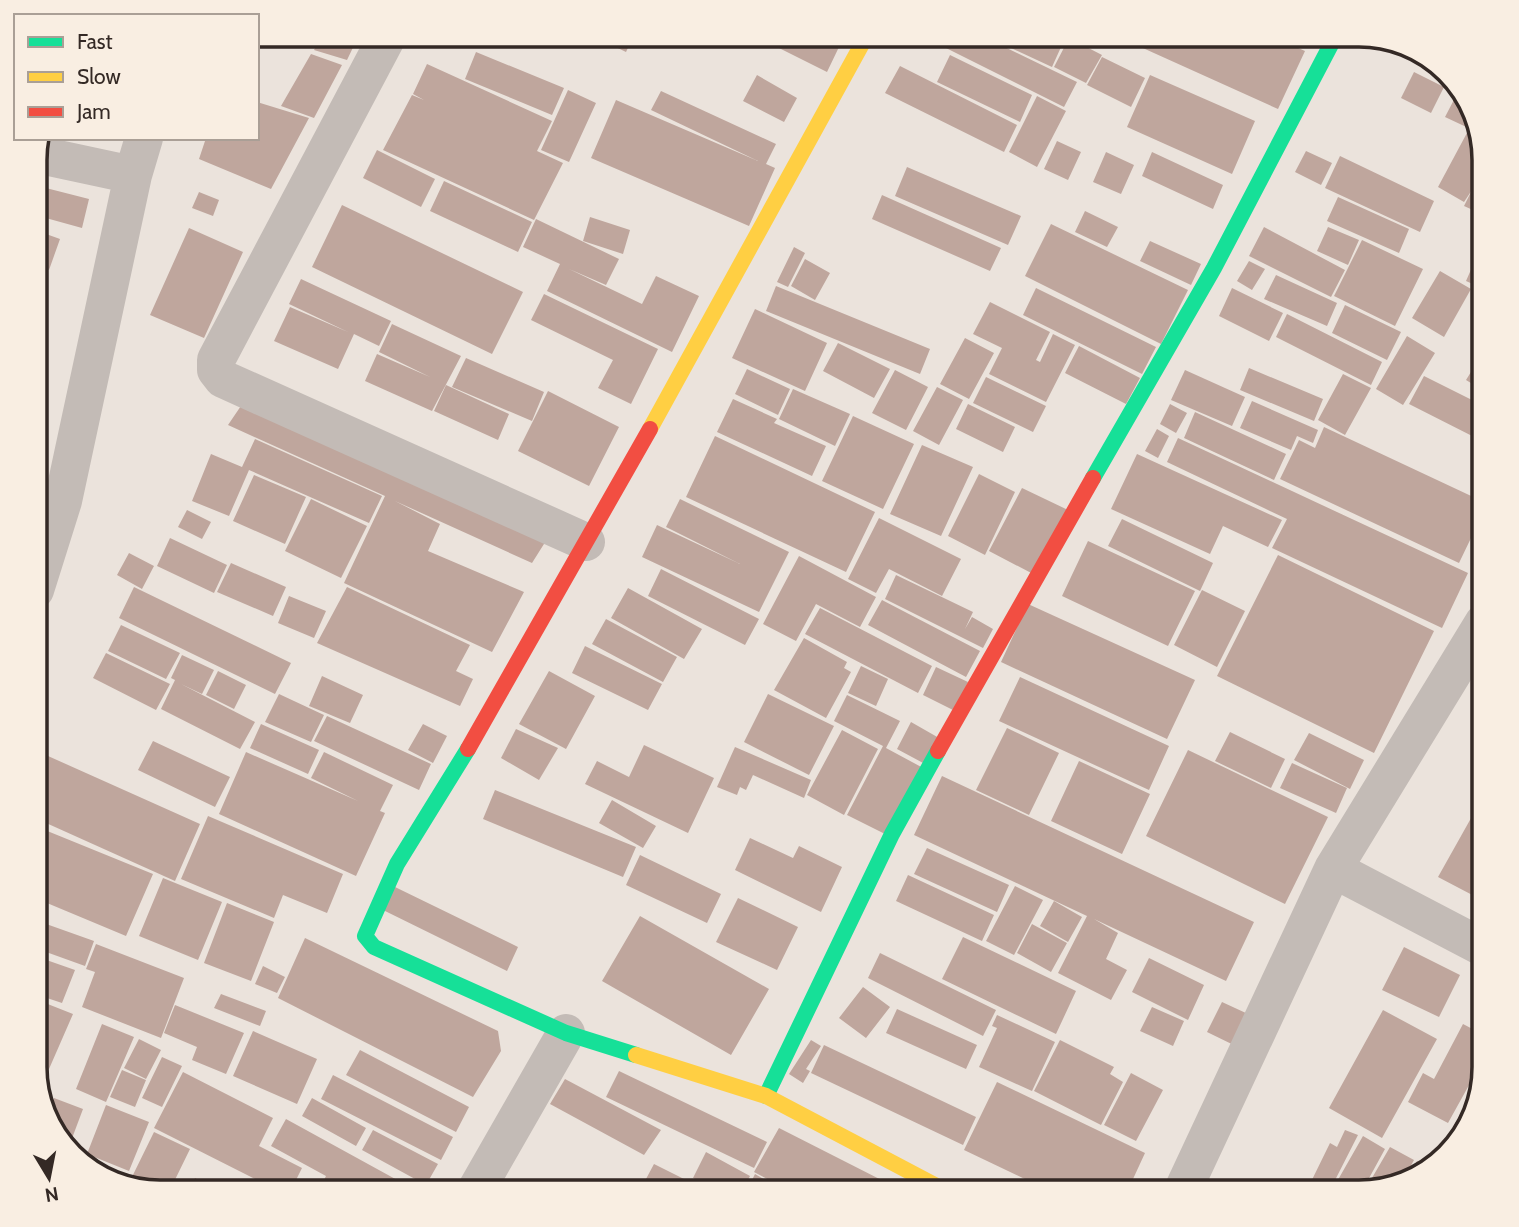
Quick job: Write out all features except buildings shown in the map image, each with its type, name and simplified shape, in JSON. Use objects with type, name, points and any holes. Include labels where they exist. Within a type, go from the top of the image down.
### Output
[{"type":"street","points":[[382,47],[216,360],[216,370],[223,379],[586,542]]},
{"type":"street","points":[[861,47],[761,232],[586,542],[458,766],[397,863],[365,936],[374,947],[566,1033],[766,1096],[925,1180]]},
{"type":"street","points":[[766,1096],[892,834],[992,653],[1214,268],[1330,47]]},
{"type":"street","points":[[47,552],[63,501],[133,175],[143,140]]},
{"type":"street","points":[[47,157],[133,175]]},
{"type":"street","points":[[1188,1180],[1333,869],[1472,642]]},
{"type":"street","points":[[1333,869],[1472,942]]},
{"type":"street","points":[[482,1180],[566,1033]]},
{"type":"traffic: fast","points":[[1093,478],[1214,268],[1330,47]]},
{"type":"traffic: fast","points":[[468,749],[397,864],[365,936],[374,947],[566,1033],[636,1055]]},
{"type":"traffic: fast","points":[[766,1096],[892,834],[938,751]]},
{"type":"traffic: slow","points":[[650,429],[860,47]]},
{"type":"traffic: slow","points":[[636,1055],[766,1096],[925,1180]]},
{"type":"traffic: jam","points":[[468,749],[650,429]]},
{"type":"traffic: jam","points":[[938,751],[1093,478]]}]
